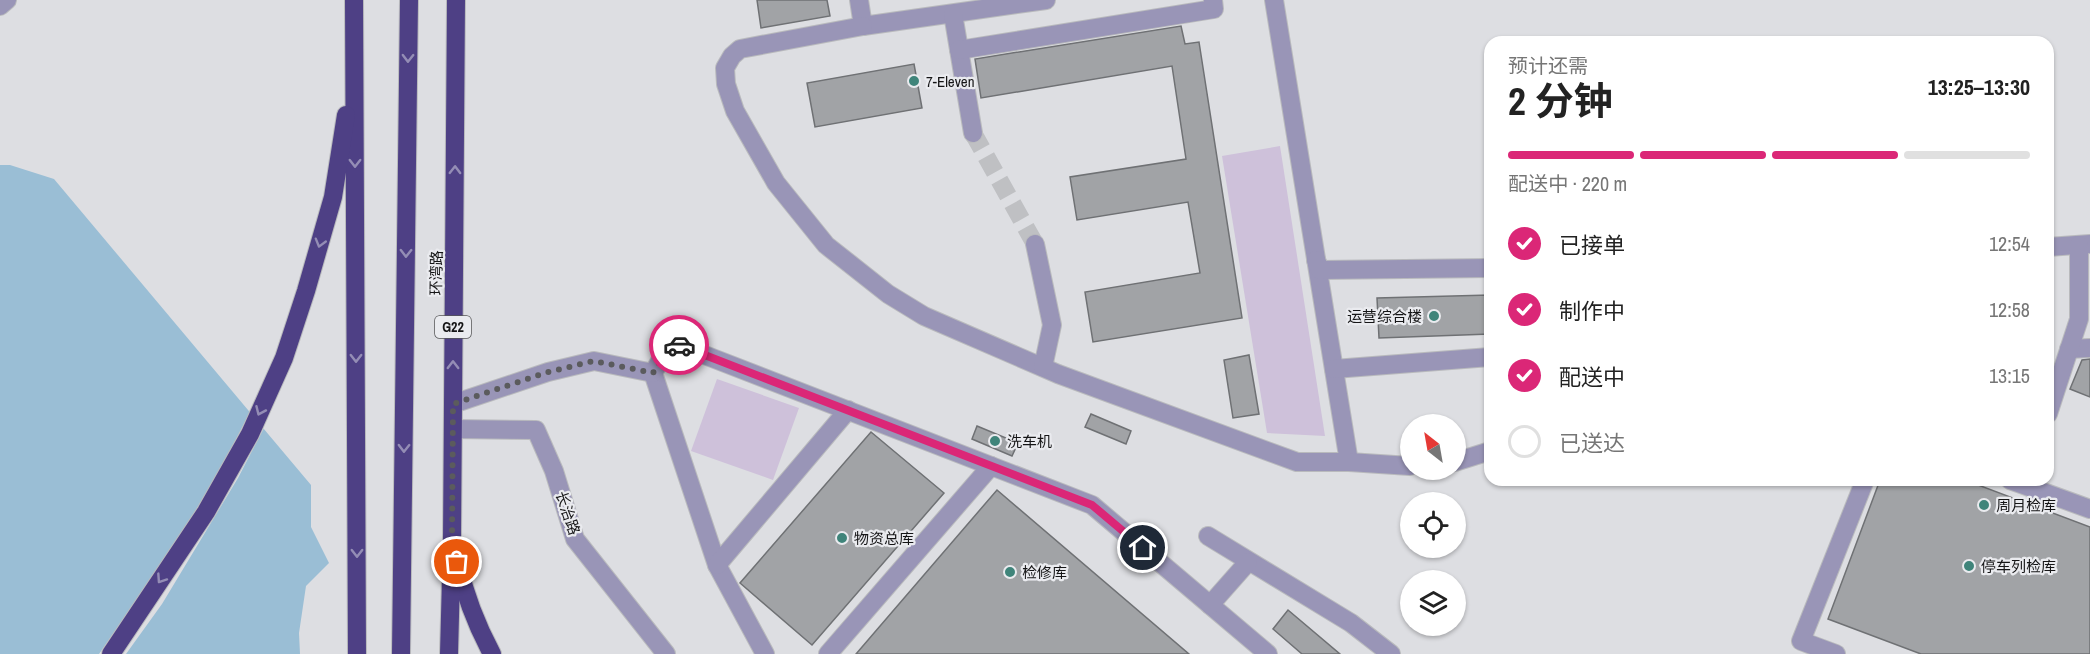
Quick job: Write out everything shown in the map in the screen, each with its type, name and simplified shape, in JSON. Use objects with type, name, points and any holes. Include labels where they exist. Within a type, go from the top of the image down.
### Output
[{"type":"highway","points":[[354,0],[357,654]]},
{"type":"highway","name":"环湾路","points":[[401,654],[409,0]]},
{"type":"highway","name":"环湾路","points":[[449,654],[456,0]]},
{"type":"highway","points":[[111,654],[206,512],[250,434],[284,358],[333,196],[355,62]]},
{"type":"highway","points":[[452,540],[463,584],[492,654]]},
{"type":"street","points":[[0,6],[7,0]]},
{"type":"street","points":[[859,0],[863,26]]},
{"type":"street","points":[[1046,0],[863,26],[741,49],[732,56],[725,68],[726,84],[735,111],[776,183],[826,245],[888,294],[924,316],[1043,367],[1297,462],[1400,465]]},
{"type":"street","points":[[959,50],[1214,9],[1213,0]]},
{"type":"street","points":[[1274,0],[1349,462]]},
{"type":"street","points":[[953,14],[973,133]]},
{"type":"street","points":[[1035,244],[1052,325],[1043,367]]},
{"type":"street","points":[[2054,247],[2085,245],[2079,319],[2054,395]]},
{"type":"street","points":[[1316,260],[1320,270],[1484,268]]},
{"type":"street","points":[[765,654],[717,565],[653,373],[671,342],[1092,505],[1268,654]]},
{"type":"street","points":[[2069,349],[2090,348]]},
{"type":"street","points":[[1334,369],[1484,357]]},
{"type":"street","points":[[453,404],[548,372],[594,361],[653,373]]},
{"type":"street","points":[[717,565],[849,410]]},
{"type":"street","name":"长治路","points":[[453,429],[536,430],[554,471],[575,539],[666,654]]},
{"type":"street","points":[[1466,459],[1484,453]]},
{"type":"street","points":[[828,654],[991,466]]},
{"type":"street","points":[[1832,653],[1801,641],[1863,486]]},
{"type":"street","points":[[2030,486],[2090,510]]},
{"type":"street","points":[[1208,536],[1351,623],[1390,654]]},
{"type":"street","points":[[1210,605],[1248,561]]},
{"type":"shaded area","points":[[1280,146],[1325,436],[1267,433],[1222,156]]},
{"type":"shaded area","points":[[717,379],[799,408],[773,480],[691,451]]},
{"type":"water","points":[[0,165],[10,165],[54,179],[311,485],[311,527],[329,563],[306,586],[299,633],[300,654],[0,654]]},
{"type":"pier","points":[[251,410],[265,426],[238,478],[162,604],[126,654],[99,654],[179,538],[220,470]]},
{"type":"building","points":[[757,0],[827,0],[830,16],[761,28]]},
{"type":"building","points":[[1181,26],[1185,44],[1199,42],[1242,318],[1093,342],[1085,292],[1200,273],[1188,202],[1077,220],[1070,177],[1186,159],[1172,66],[981,98],[975,59]]},
{"type":"building","points":[[914,64],[922,108],[815,127],[807,83]]},
{"type":"building","name":"运营综合楼","points":[[1484,295],[1484,334],[1379,338],[1377,298]]},
{"type":"building","points":[[1249,355],[1259,414],[1233,418],[1224,360]]},
{"type":"building","points":[[2090,359],[2090,397],[2070,389],[2082,360]]},
{"type":"building","name":"洗车机","points":[[1091,414],[1131,431],[1126,444],[1085,427]]},
{"type":"building","name":"洗车机","points":[[977,426],[1018,443],[1012,456],[972,439]]},
{"type":"building","name":"物资总库","points":[[871,432],[944,493],[812,645],[740,583]]},
{"type":"building","name":"停车列检库","points":[[1878,486],[1981,486],[2090,527],[2090,654],[1921,654],[1828,619]]},
{"type":"building","name":"检修库","points":[[997,490],[1189,654],[856,654]]},
{"type":"building","points":[[1288,610],[1340,654],[1302,654],[1273,629]]},
{"type":"tunnel","points":[[973,133],[1035,244]]},
{"type":"way so far","points":[[457,562],[452,540],[453,404],[548,372],[594,361],[653,373],[671,342],[679,345]]},
{"type":"place","name":"7-Eleven","points":[[914,81]]},
{"type":"place","name":"运营综合楼","points":[[1434,316]]},
{"type":"place","name":"洗车机","points":[[995,441]]},
{"type":"place","name":"周月检库","points":[[1984,505]]},
{"type":"place","name":"物资总库","points":[[842,538]]},
{"type":"place","name":"停车列检库","points":[[1969,566]]},
{"type":"place","name":"检修库","points":[[1010,572]]},
{"type":"route","points":[[679,345],[1092,505],[1143,548]]}]
